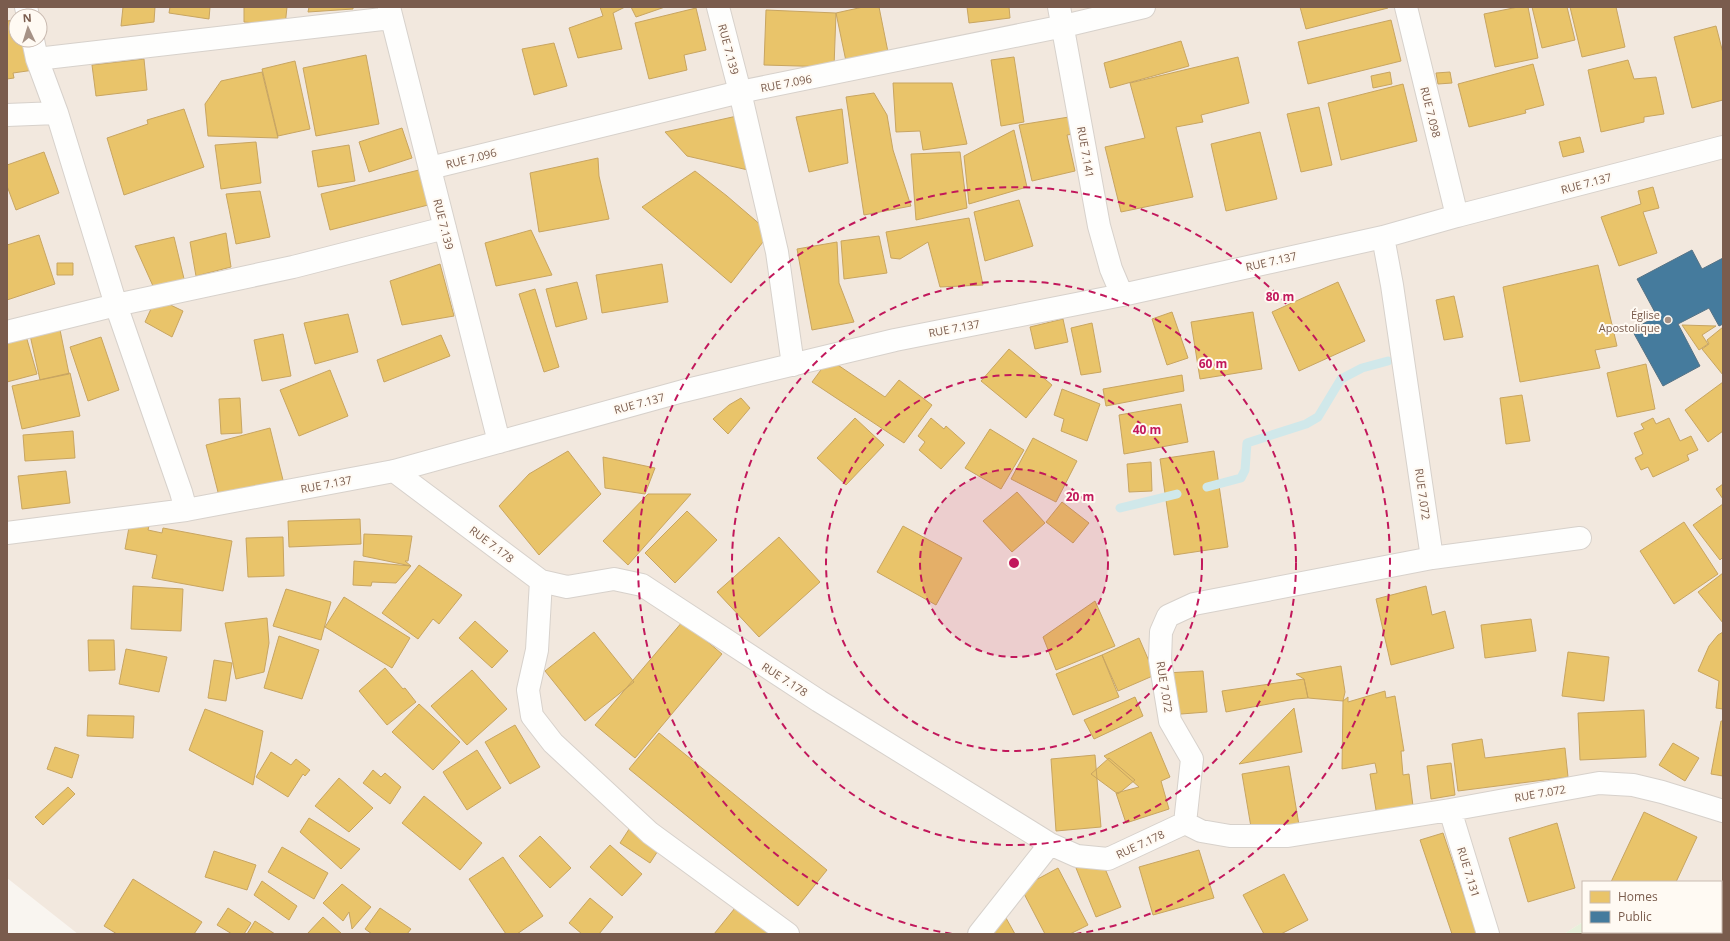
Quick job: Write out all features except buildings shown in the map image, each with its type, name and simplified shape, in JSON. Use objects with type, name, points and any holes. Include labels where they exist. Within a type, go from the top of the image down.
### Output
[{"type":"street","name":"RUE 7.139","points":[[718,7],[740,92],[777,252],[793,365]]},
{"type":"street","name":"RUE 7.096","points":[[430,168],[740,92],[1061,17],[1144,7]]},
{"type":"street","name":"RUE 7.098","points":[[1406,7],[1457,216]]},
{"type":"street","name":"RUE 7.139","points":[[390,13],[499,442]]},
{"type":"street","points":[[186,510],[116,305],[58,113],[35,50],[390,13]]},
{"type":"street","name":"RUE 7.141","points":[[1061,17],[1099,226],[1111,269],[1122,295]]},
{"type":"street","points":[[7,115],[58,113]]},
{"type":"street","name":"RUE 7.137","points":[[7,533],[186,510],[394,471],[683,391],[895,340],[1122,295],[1383,237],[1457,216],[1723,147]]},
{"type":"street","points":[[7,332],[116,305],[293,267],[445,228]]},
{"type":"street","name":"RUE 7.072","points":[[1383,237],[1393,292],[1432,558],[1194,604],[1168,616],[1161,632],[1160,660],[1168,714],[1170,721],[1192,759],[1185,823],[1201,831],[1230,836],[1288,836],[1450,810],[1599,783],[1633,785],[1662,792],[1723,811]]},
{"type":"street","name":"RUE 7.178","points":[[394,471],[541,581],[567,587],[614,579],[642,585],[819,701],[1050,844],[1077,856],[1108,859],[1185,823]]},
{"type":"street","points":[[1432,558],[1580,538]]},
{"type":"street","points":[[541,581],[536,650],[528,690],[532,716],[553,743],[650,833],[788,934]]},
{"type":"street","name":"RUE 7.131","points":[[1450,810],[1488,934]]},
{"type":"street","points":[[979,934],[1050,844]]},
{"type":"shaded area","points":[[7,7],[1723,7],[1723,888],[1722,881],[1582,881],[1582,923],[1564,934],[78,934],[7,878]]},
{"type":"green space","points":[[1723,888],[1723,934],[1668,934],[1722,933]]},
{"type":"green space","points":[[1582,923],[1582,933],[1668,934],[1564,934]]},
{"type":"waterway","points":[[1207,487],[1241,478],[1245,470],[1247,443],[1306,424],[1318,417],[1341,379],[1362,368],[1388,361]]},
{"type":"waterway","points":[[1120,508],[1177,494]]},
{"type":"place","name":"Église Apostolique","points":[[1668,320]]}]
